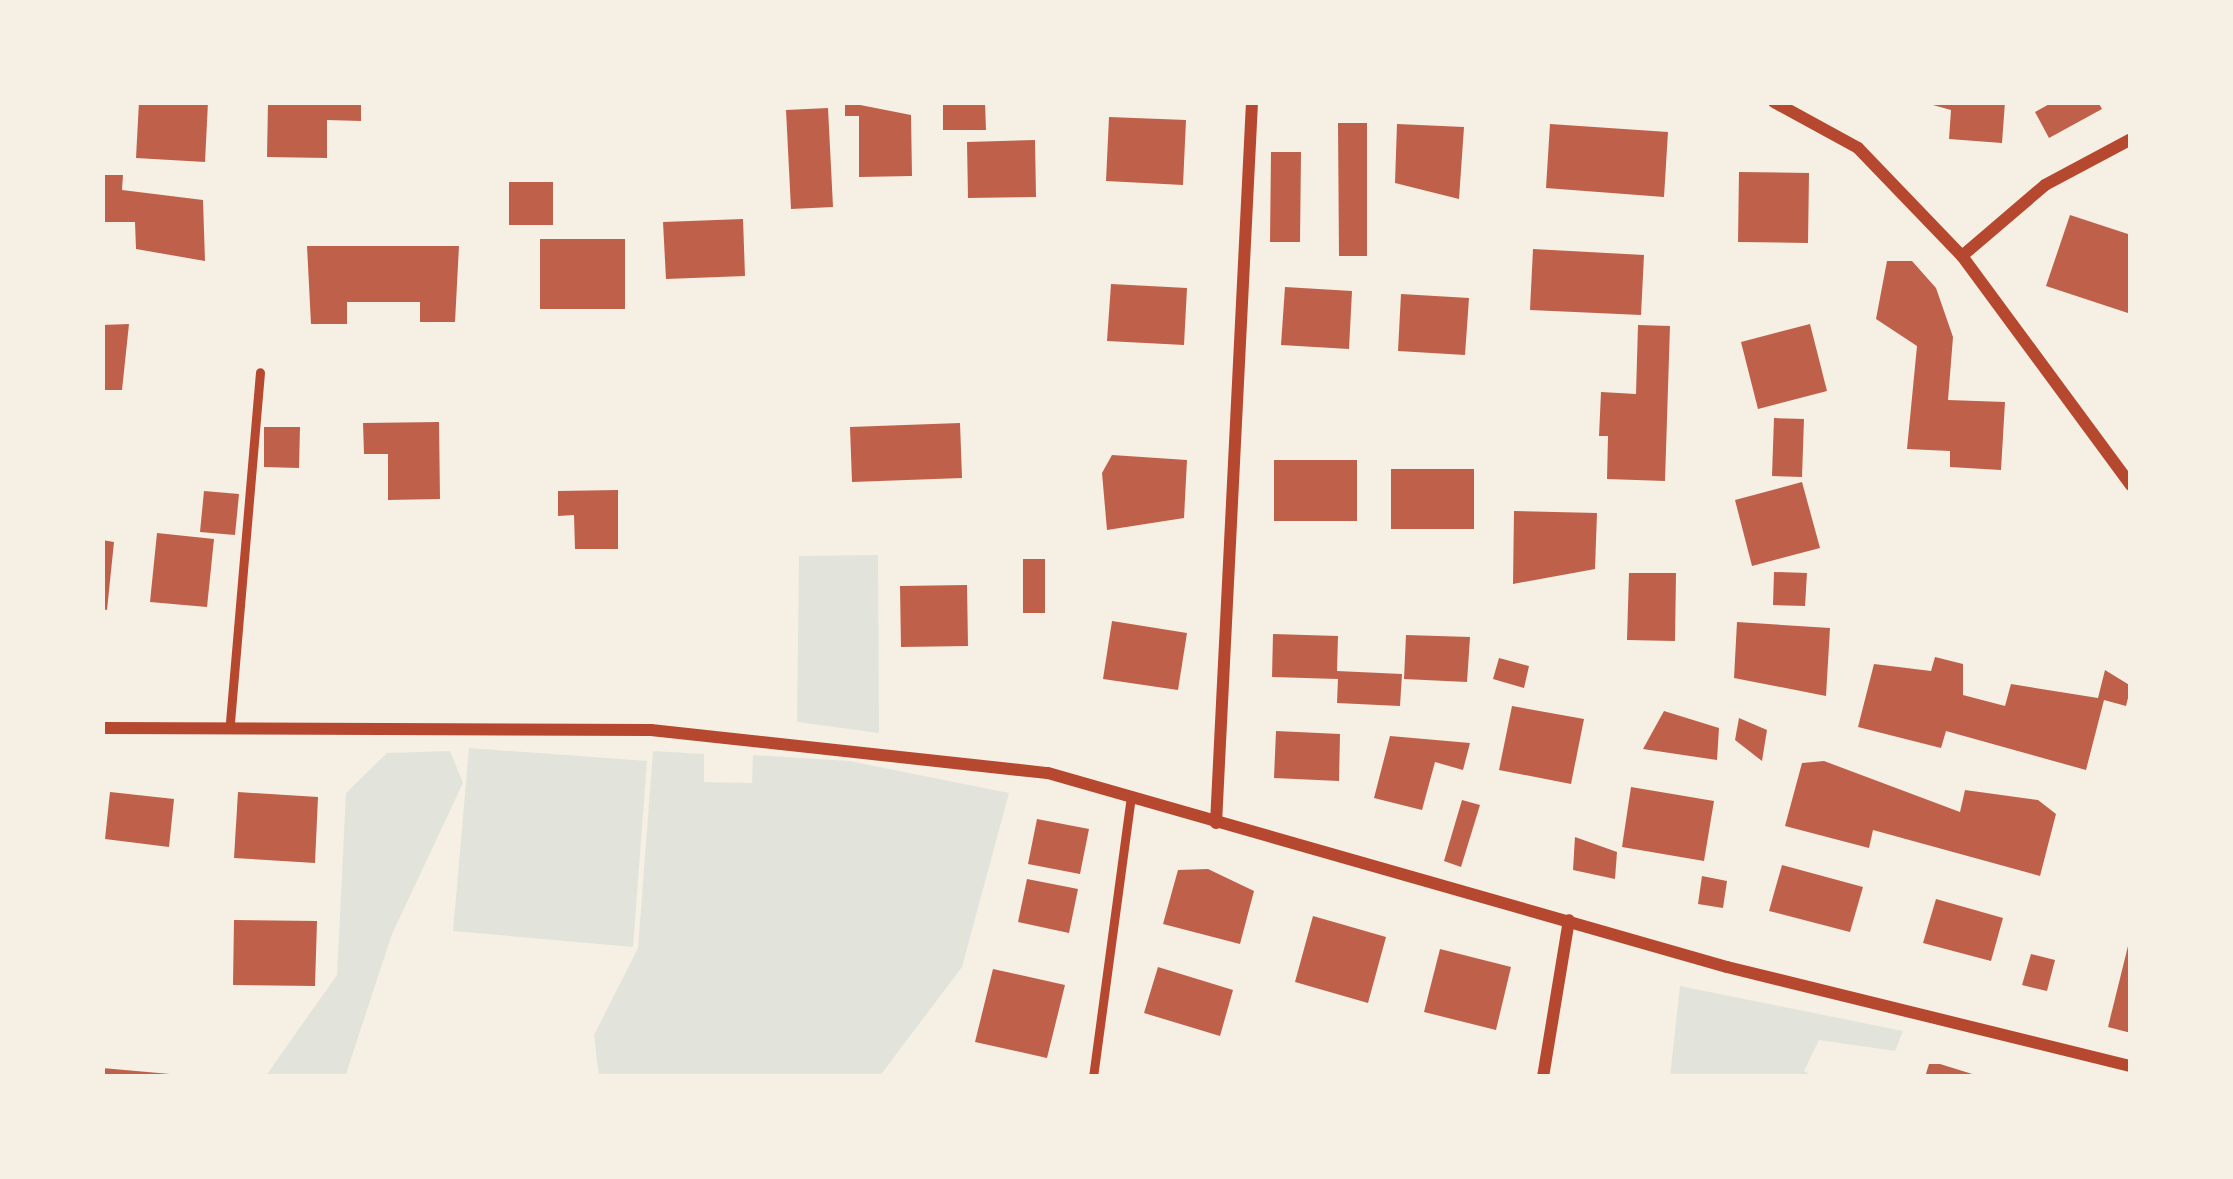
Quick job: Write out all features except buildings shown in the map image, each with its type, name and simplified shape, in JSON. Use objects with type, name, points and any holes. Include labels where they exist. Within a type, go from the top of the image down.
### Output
[{"type":"street","points":[[1216,823],[1252,102]]},
{"type":"street","points":[[1774,102],[1858,148],[1962,256],[2131,485]]},
{"type":"street","points":[[1962,256],[2045,185],[2131,139]]},
{"type":"street","points":[[102,728],[230,722],[836,742],[1131,797],[1569,920],[2131,1066]]},
{"type":"street","points":[[1543,1077],[1569,920]]},
{"type":"lane","points":[[230,722],[260,372]]},
{"type":"lane","points":[[1093,1077],[1131,797]]},
{"type":"shaded area","points":[[878,555],[879,733],[797,722],[799,556]]},
{"type":"shaded area","points":[[469,748],[647,761],[633,947],[453,931]]},
{"type":"shaded area","points":[[450,751],[463,783],[392,934],[345,1077],[265,1077],[337,975],[346,793],[387,753]]},
{"type":"shaded area","points":[[653,751],[704,754],[704,782],[752,783],[753,755],[849,761],[1009,793],[962,967],[879,1077],[599,1077],[594,1035],[638,948]]},
{"type":"shaded area","points":[[1680,986],[1903,1031],[1895,1051],[1819,1040],[1804,1071],[1815,1077],[1670,1077]]}]
